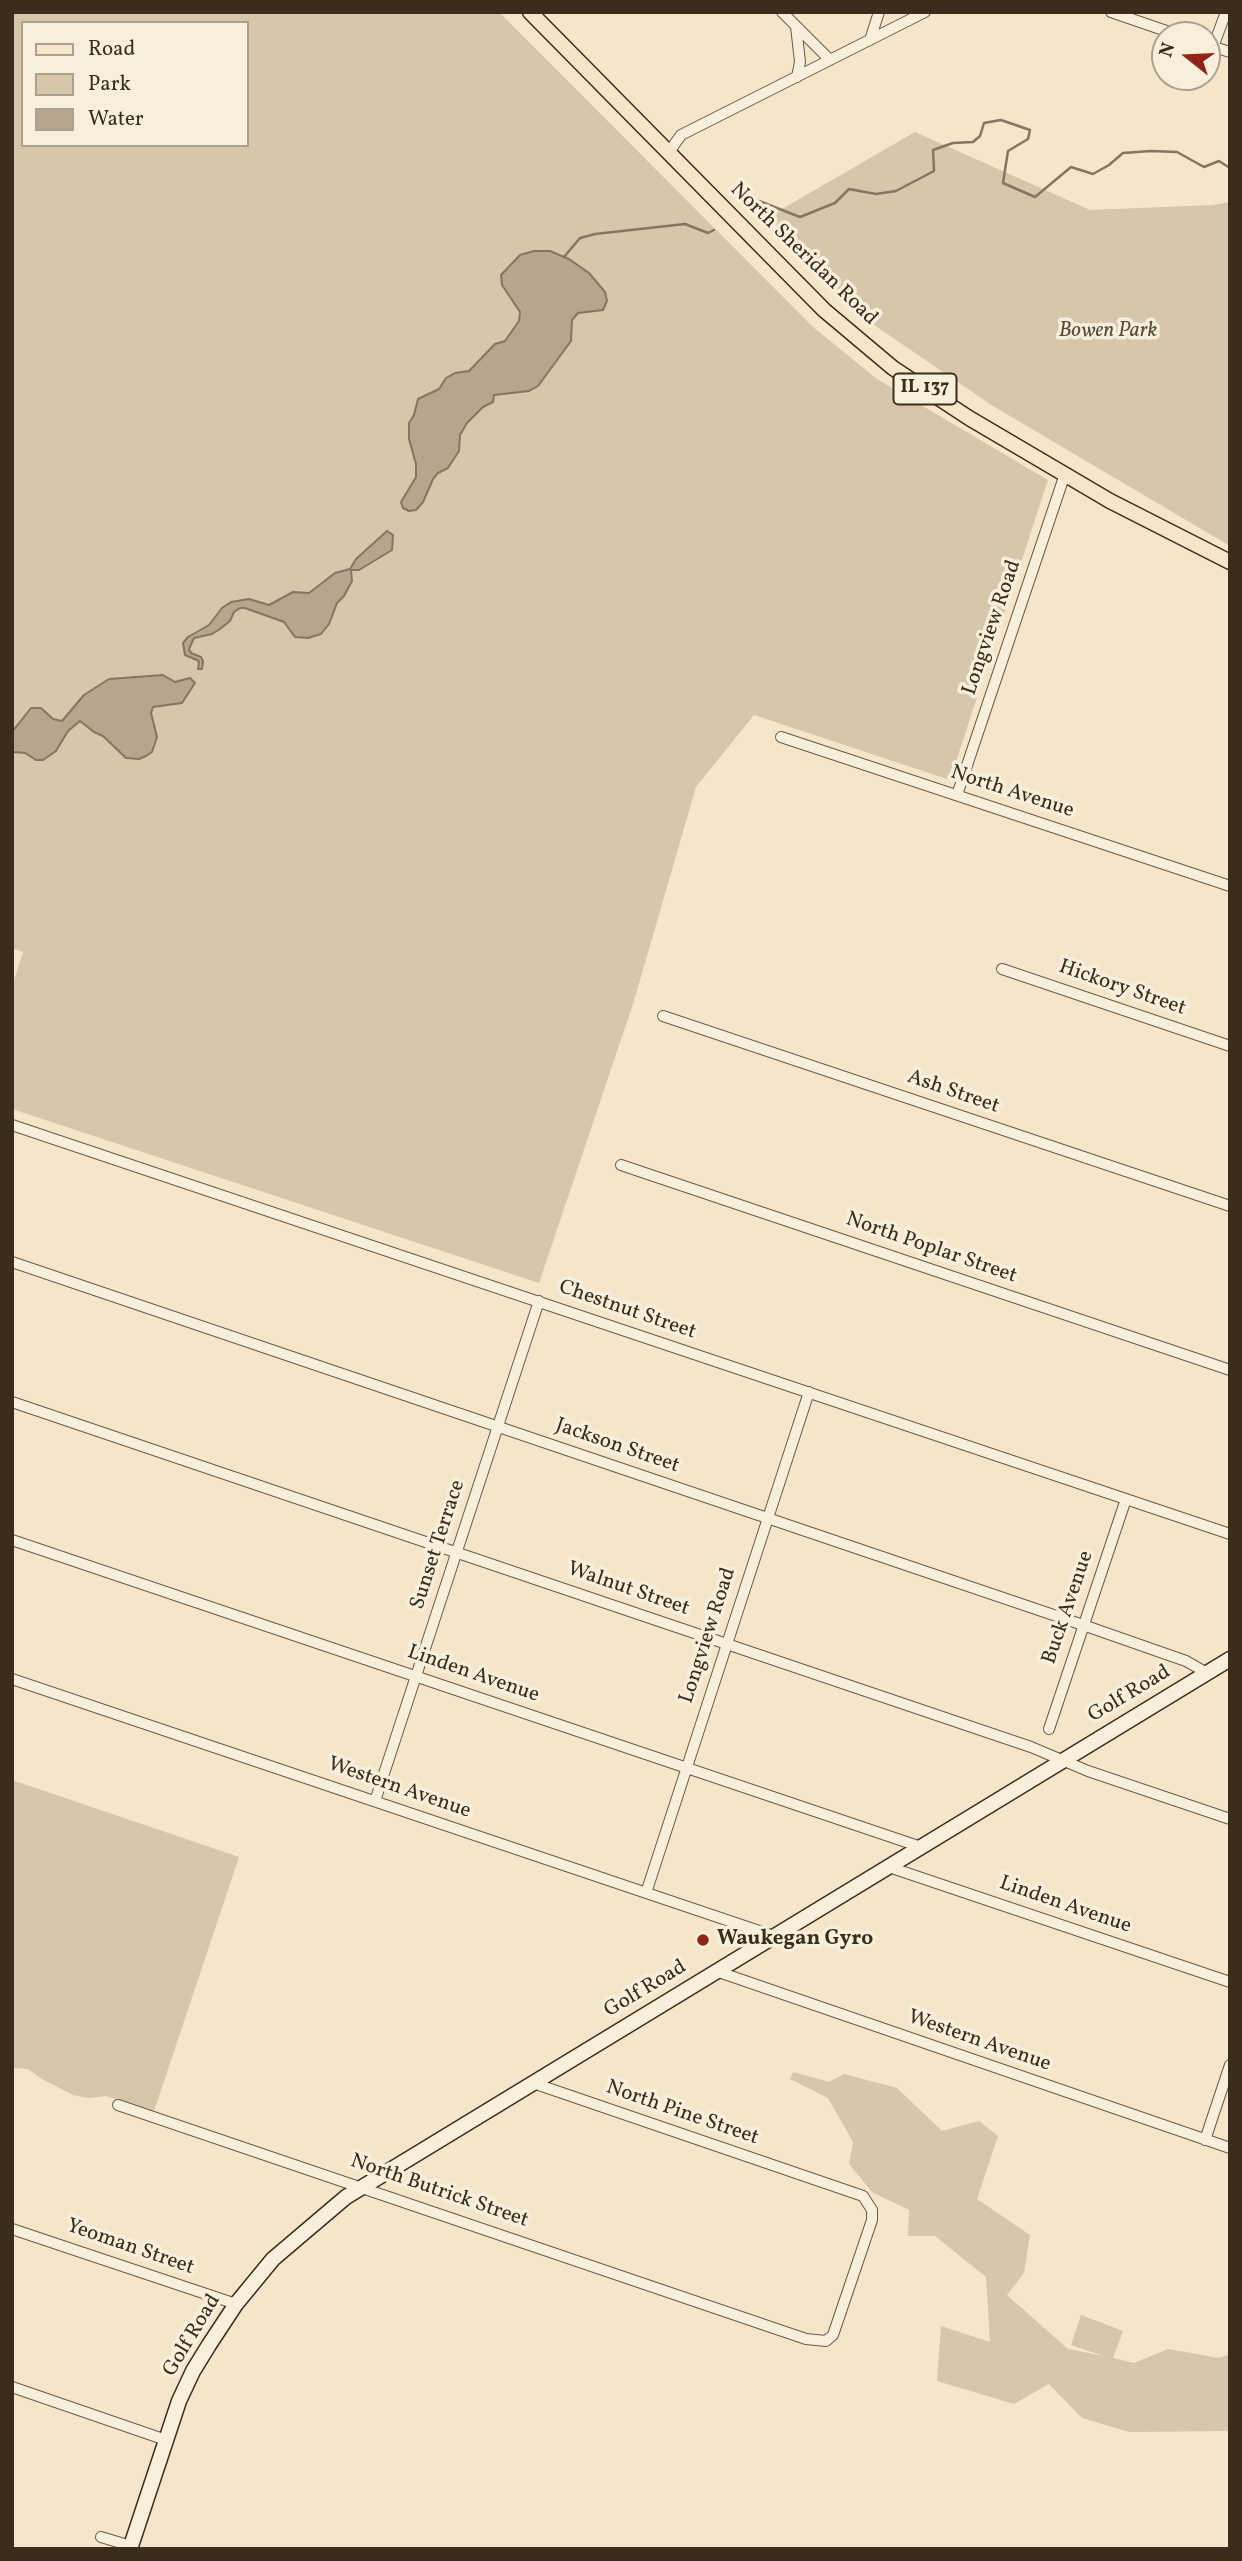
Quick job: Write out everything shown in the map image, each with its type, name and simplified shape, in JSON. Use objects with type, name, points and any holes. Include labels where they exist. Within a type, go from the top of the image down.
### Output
[{"type":"main road","name":"North Sheridan Road","points":[[530,12],[824,310],[893,368],[969,418],[1110,501],[1230,562]]},
{"type":"street","points":[[782,12],[830,60]]},
{"type":"street","points":[[870,40],[879,12]]},
{"type":"street","points":[[669,152],[681,135],[925,12]]},
{"type":"street","points":[[1111,12],[1151,26]]},
{"type":"street","points":[[796,26],[800,62],[797,77]]},
{"type":"street","name":"Longview Road","points":[[957,795],[1065,474]]},
{"type":"street","name":"North Avenue","points":[[781,737],[1230,886]]},
{"type":"street","name":"Hickory Street","points":[[1002,969],[1230,1046]]},
{"type":"street","name":"Ash Street","points":[[663,1016],[1230,1206]]},
{"type":"street","name":"Chestnut Street","points":[[12,1125],[1230,1534]]},
{"type":"street","name":"North Poplar Street","points":[[621,1165],[1230,1370]]},
{"type":"street","name":"Jackson Street","points":[[12,1262],[1083,1625],[1186,1661],[1207,1673]]},
{"type":"street","name":"Sunset Terrace","points":[[375,1801],[539,1301]]},
{"type":"street","name":"Longview Road","points":[[646,1893],[809,1392]]},
{"type":"street","name":"Walnut Street","points":[[12,1402],[1031,1747],[1063,1761],[1230,1819]]},
{"type":"street","name":"Buck Avenue","points":[[1049,1729],[1126,1499]]},
{"type":"street","name":"Linden Avenue","points":[[12,1540],[921,1847]]},
{"type":"street","name":"Golf Road","points":[[130,2547],[179,2401],[193,2371],[236,2304],[273,2259],[346,2196],[1230,1659]]},
{"type":"street","name":"Western Avenue","points":[[12,1679],[774,1936]]},
{"type":"street","name":"Linden Avenue","points":[[889,1867],[1230,1982]]},
{"type":"street","name":"Western Avenue","points":[[716,1971],[1230,2148]]},
{"type":"street","points":[[1205,2140],[1230,2065]]},
{"type":"street","name":"North Pine Street","points":[[533,2083],[863,2196],[872,2210],[872,2220],[833,2334],[826,2341],[820,2342],[747,2318]]},
{"type":"street","name":"North Butrick Street","points":[[118,2105],[747,2318]]},
{"type":"street","name":"Yeoman Street","points":[[12,2229],[236,2304]]},
{"type":"street","points":[[12,2387],[166,2440]]},
{"type":"street","points":[[101,2537],[130,2547]]},
{"type":"green space","points":[[12,12],[499,12],[813,327],[877,379],[1048,480],[950,780],[754,715],[696,787],[633,1004],[539,1283],[12,1109],[12,987],[23,952],[12,948]]},
{"type":"green space","name":"Bowen Park","points":[[915,132],[1090,210],[1230,202],[1230,546],[993,406],[874,325],[790,242],[770,216]]},
{"type":"green space","points":[[12,1780],[239,1857],[154,2111],[106,2096],[89,2098],[73,2095],[28,2069],[12,2068]]},
{"type":"green space","points":[[793,2072],[829,2082],[844,2074],[897,2088],[942,2131],[979,2121],[998,2136],[977,2199],[1030,2235],[1024,2273],[1007,2295],[1068,2349],[1104,2356],[1071,2345],[1081,2315],[1123,2331],[1113,2358],[1134,2363],[1168,2349],[1219,2358],[1230,2354],[1230,2431],[1129,2432],[1082,2418],[1049,2384],[1014,2404],[937,2381],[941,2326],[990,2342],[986,2277],[935,2236],[908,2236],[909,2210],[872,2192],[849,2164],[853,2142],[828,2098],[790,2079]]},
{"type":"water","points":[[534,251],[550,251],[569,259],[589,273],[605,292],[607,301],[603,310],[578,313],[572,320],[571,341],[538,386],[529,391],[494,395],[493,402],[483,407],[467,423],[460,435],[459,451],[448,468],[433,479],[423,502],[416,510],[409,511],[403,508],[401,502],[416,477],[409,423],[418,399],[439,389],[446,378],[455,373],[469,371],[495,344],[505,341],[519,321],[520,312],[502,285],[501,275],[520,255]]},
{"type":"water","points":[[387,531],[393,535],[392,550],[359,570],[351,570],[352,581],[321,634],[308,638],[295,637],[284,622],[240,608],[220,629],[212,634],[194,638],[189,649],[191,653],[201,657],[202,669],[198,669],[199,661],[185,655],[183,643],[188,637],[209,625],[222,608],[231,602],[249,599],[269,605],[293,592],[309,593],[335,573],[350,569],[356,559]]},
{"type":"water","points":[[163,675],[175,682],[190,678],[195,683],[182,703],[153,707],[151,713],[157,737],[152,752],[146,756],[139,759],[126,758],[103,736],[80,721],[68,731],[56,751],[43,760],[36,760],[25,753],[12,752],[12,732],[31,708],[41,708],[53,719],[62,721],[84,695],[109,679]]},
{"type":"waterway","points":[[756,203],[759,201],[800,217],[835,203],[849,189],[876,194],[896,191],[934,171],[933,150],[953,143],[973,142],[980,136],[984,123],[1001,120],[1030,130],[1028,139],[1008,151],[1003,183],[1035,197],[1071,167],[1093,174],[1123,153],[1177,152],[1204,167],[1219,161],[1230,168]]},
{"type":"waterway","points":[[564,257],[580,238],[595,234],[685,224],[708,233],[714,230]]},
{"type":"place","name":"Waukegan Gyro","points":[[703,1940]]}]
